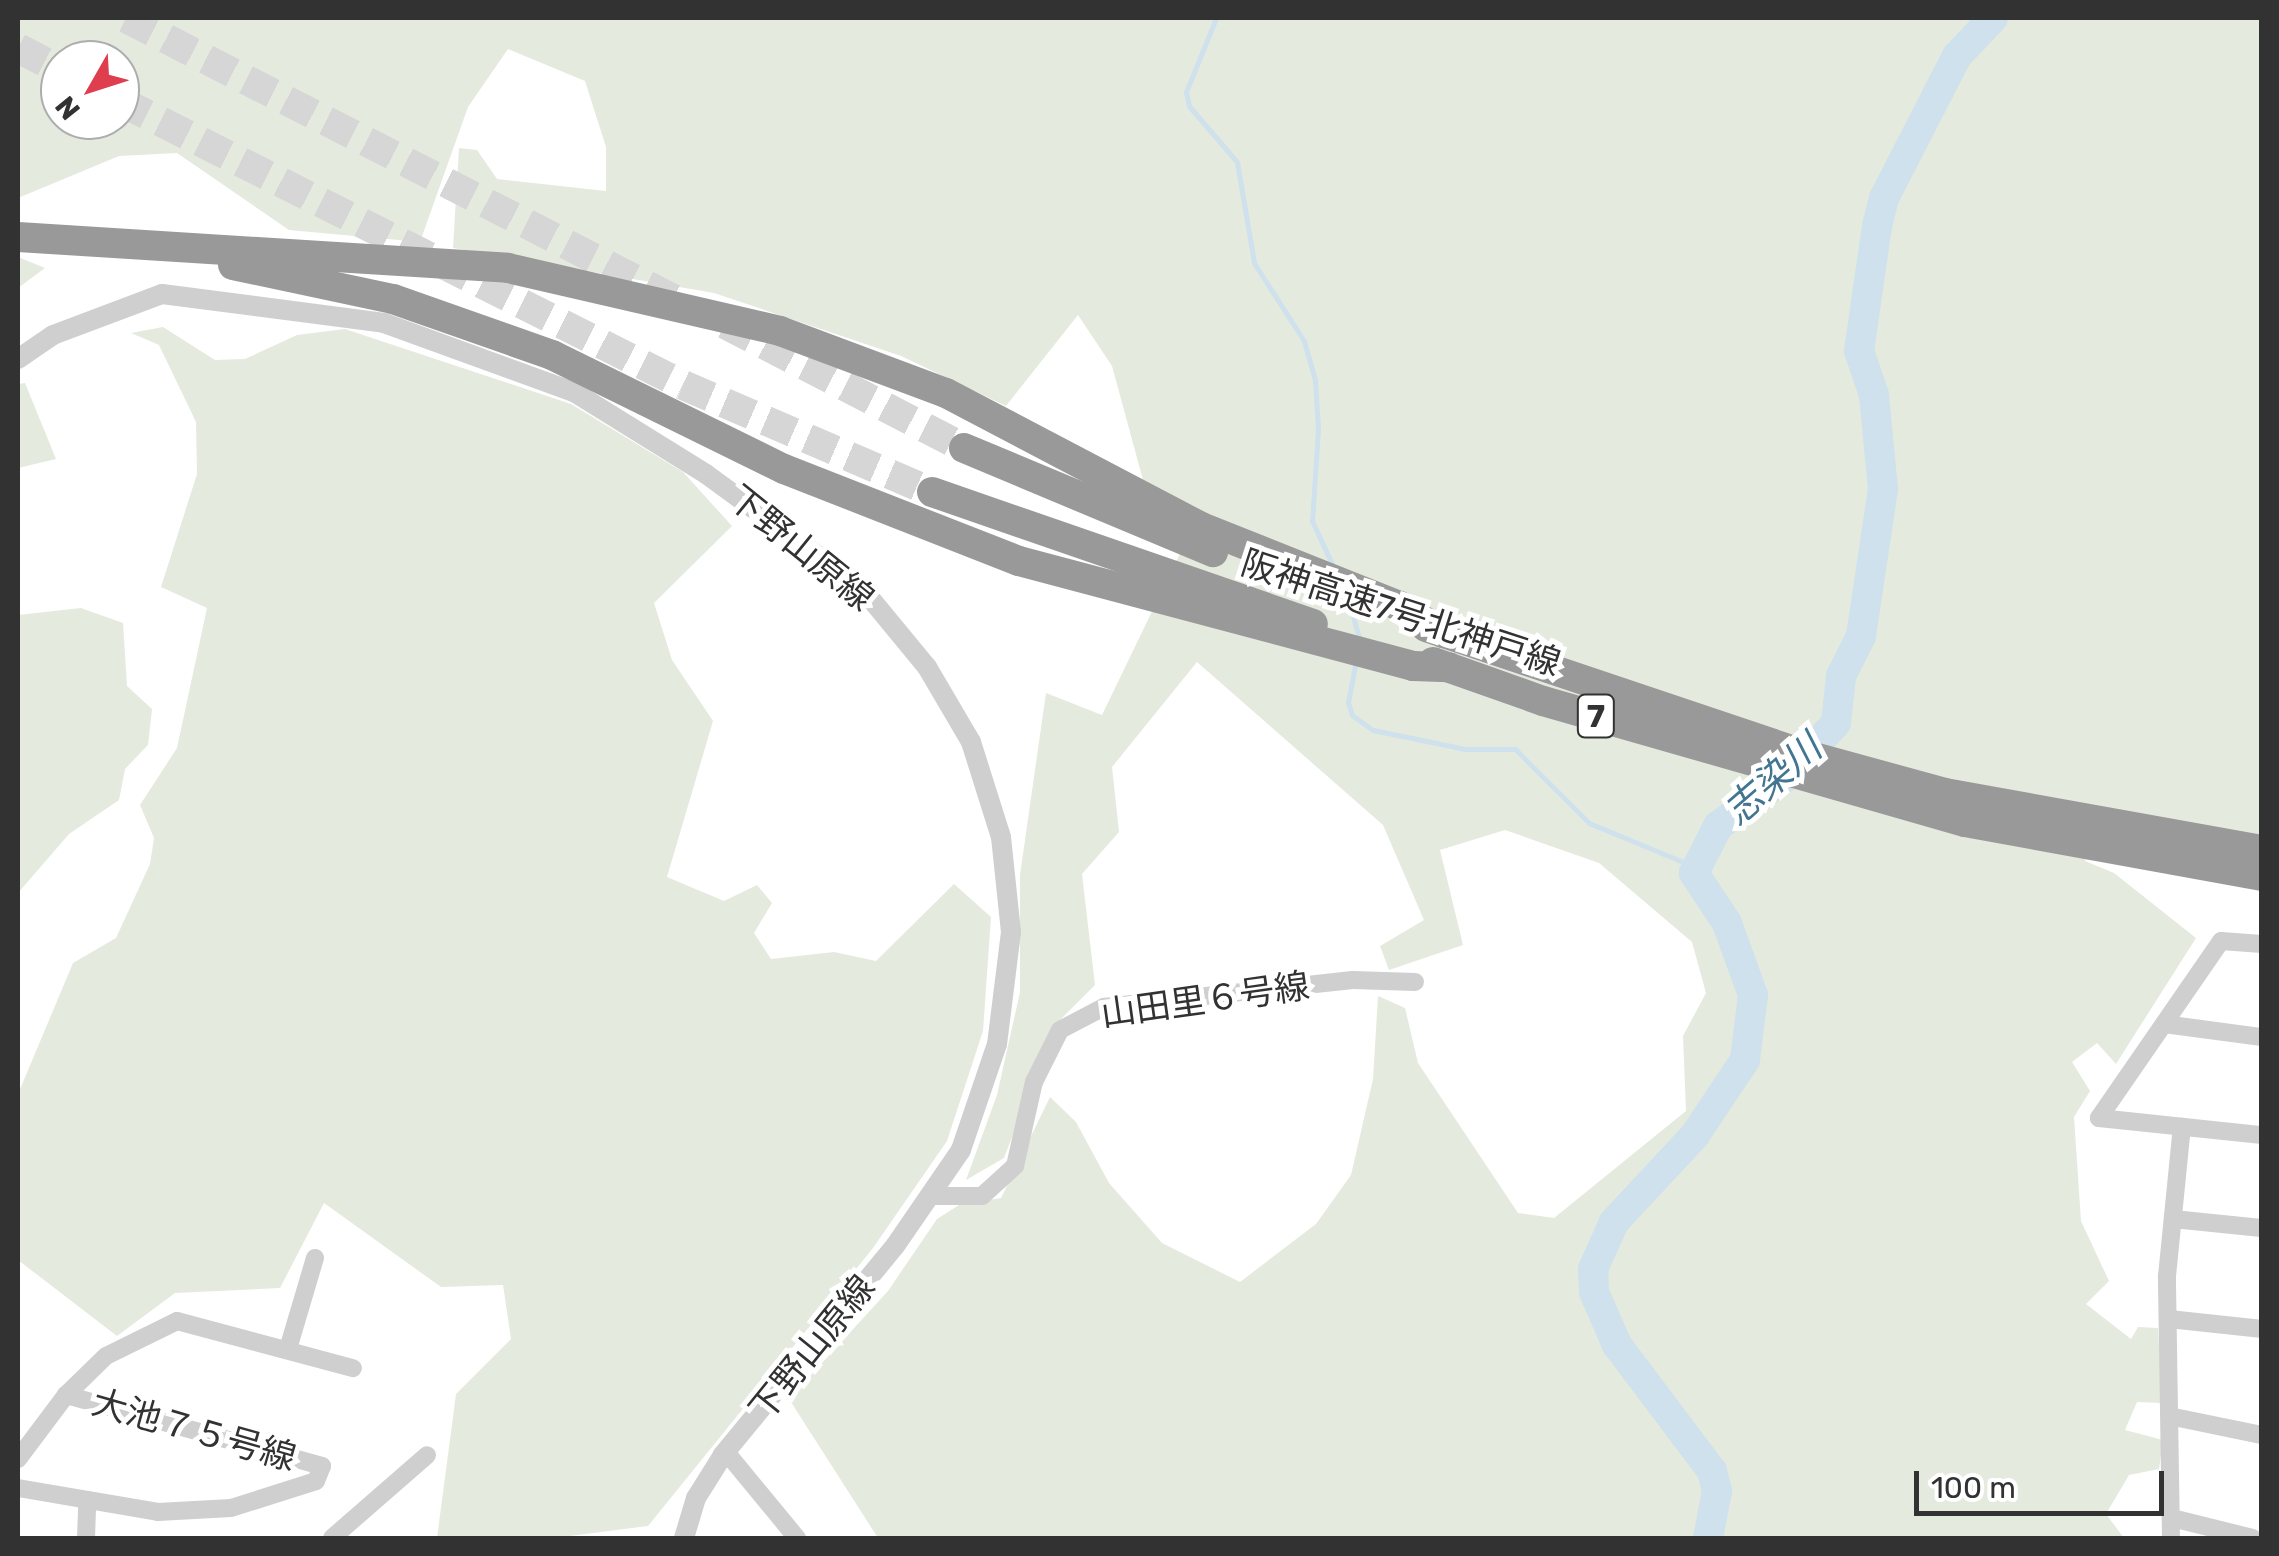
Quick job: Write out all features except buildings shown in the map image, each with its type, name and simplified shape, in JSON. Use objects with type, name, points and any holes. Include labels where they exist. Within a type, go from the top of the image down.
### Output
[{"type":"highway","points":[[18,236],[72,236],[508,268],[579,282],[866,358],[1014,427],[1202,526],[1400,606],[1443,633]]},
{"type":"highway","points":[[72,236],[292,276],[460,321],[552,354],[784,469],[953,539],[1246,625],[1412,666],[1449,667]]},
{"type":"highway","name":"阪神高速7号北神戸線","points":[[964,448],[1214,552],[1443,633],[1912,784],[2211,857],[2262,876]]},
{"type":"highway","name":"阪神高速7号北神戸線","points":[[932,492],[1543,701],[1965,822],[2211,857],[2262,850]]},
{"type":"street","name":"下野山原線","points":[[18,359],[53,336],[162,294],[384,324],[574,392],[706,474],[861,587],[927,667],[971,742],[1001,838],[1011,932],[997,1044],[961,1150],[726,1452],[696,1498],[684,1538]]},
{"type":"street","points":[[2262,944],[2221,941],[2100,1118],[2262,1135]]},
{"type":"street","name":"山田里６号線","points":[[929,1196],[982,1196],[1015,1166],[1034,1082],[1060,1030],[1104,1007],[1353,980],[1414,982]]},
{"type":"street","points":[[2164,1024],[2262,1037]]},
{"type":"street","points":[[2172,1538],[2174,1416],[2169,1319],[2182,1127]]},
{"type":"street","points":[[2173,1219],[2262,1228]]},
{"type":"street","points":[[288,1349],[315,1258]]},
{"type":"street","points":[[2169,1319],[2262,1329]]},
{"type":"street","points":[[66,1394],[106,1356],[176,1321],[353,1368]]},
{"type":"street","name":"大池７５号線","points":[[18,1459],[66,1394],[322,1466],[316,1481],[231,1508],[158,1512],[18,1488]]},
{"type":"street","points":[[2174,1416],[2262,1436]]},
{"type":"street","points":[[726,1452],[797,1538]]},
{"type":"street","points":[[332,1538],[427,1455]]},
{"type":"street","points":[[86,1538],[88,1500]]},
{"type":"street","points":[[2172,1518],[2253,1538]]},
{"type":"shaded area","points":[[18,18],[2261,18],[2261,846],[2099,815],[2085,861],[2114,873],[2196,938],[2116,1064],[2097,1043],[2072,1062],[2090,1091],[2074,1117],[2081,1221],[2109,1281],[2086,1304],[2131,1339],[2138,1327],[2158,1328],[2162,1403],[2137,1402],[2125,1430],[2163,1440],[2159,1469],[2129,1475],[2106,1514],[2124,1538],[878,1538],[789,1399],[888,1291],[937,1219],[959,1205],[1001,1198],[1050,1097],[1076,1122],[1109,1183],[1162,1243],[1240,1282],[1316,1224],[1351,1175],[1373,1079],[1378,996],[1405,1008],[1418,1063],[1518,1213],[1554,1218],[1686,1111],[1683,1036],[1706,993],[1692,942],[1599,863],[1505,830],[1440,850],[1463,945],[1389,970],[1380,946],[1424,920],[1383,825],[1197,662],[1112,767],[1119,832],[1082,874],[1095,985],[1055,1025],[1004,1158],[966,1180],[997,1095],[1020,992],[1020,875],[1046,693],[1102,715],[1200,512],[1143,480],[1112,366],[1078,315],[1006,406],[901,356],[714,293],[453,248],[459,148],[477,150],[497,179],[606,191],[606,147],[585,81],[508,49],[468,107],[420,242],[289,230],[177,153],[119,156],[18,198]]},
{"type":"shaded area","points":[[18,257],[45,268],[18,288]]},
{"type":"shaded area","points":[[163,327],[215,360],[245,359],[297,335],[345,329],[571,404],[683,472],[732,526],[654,603],[672,660],[713,721],[667,877],[724,901],[757,885],[772,903],[754,933],[771,959],[834,952],[876,961],[954,884],[991,917],[983,1031],[947,1141],[873,1248],[648,1526],[554,1538],[437,1538],[456,1394],[511,1339],[503,1285],[441,1287],[324,1203],[280,1288],[175,1293],[117,1336],[18,1260],[18,1094],[73,963],[116,938],[150,864],[154,838],[140,805],[177,748],[207,608],[161,587],[197,474],[196,422],[159,345],[131,333]]},
{"type":"shaded area","points":[[25,383],[56,459],[18,468],[18,384]]},
{"type":"shaded area","points":[[81,608],[123,623],[127,686],[152,709],[148,745],[125,769],[119,800],[69,834],[18,893],[18,615]]},
{"type":"waterway","points":[[1216,18],[1186,92],[1189,106],[1237,162],[1254,263],[1304,341],[1315,380],[1318,429],[1312,521],[1333,566]]},
{"type":"waterway","name":"志染川","points":[[1708,1538],[1717,1491],[1712,1471],[1617,1345],[1594,1292],[1593,1269],[1614,1222],[1695,1135],[1745,1060],[1753,995],[1727,923],[1694,873],[1718,826],[1787,776],[1836,723],[1841,676],[1861,636],[1883,489],[1874,395],[1859,351],[1877,226],[1884,198],[1957,56],[1993,18]]},
{"type":"waterway","points":[[1348,599],[1360,641]]},
{"type":"waterway","points":[[1356,661],[1348,702],[1352,715],[1373,730],[1465,749],[1515,749],[1589,823],[1683,862],[1694,873]]},
{"type":"tunnel","points":[[126,18],[675,300]]},
{"type":"tunnel","points":[[18,48],[40,60]]},
{"type":"tunnel","points":[[140,111],[683,385],[932,492]]},
{"type":"tunnel","points":[[725,324],[964,448]]}]
